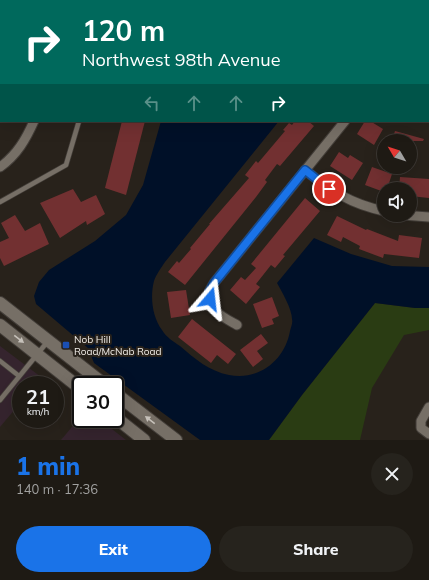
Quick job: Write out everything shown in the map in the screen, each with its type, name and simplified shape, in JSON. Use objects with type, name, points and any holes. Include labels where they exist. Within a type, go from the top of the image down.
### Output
[{"type":"main road","points":[[0,303],[93,376]]},
{"type":"main road","points":[[0,325],[72,382]]},
{"type":"main road","points":[[124,400],[176,440]]},
{"type":"main road","points":[[124,424],[144,440]]},
{"type":"street","points":[[0,167],[19,150],[34,122]]},
{"type":"street","points":[[237,324],[221,316],[214,310],[209,292],[214,283],[344,122]]},
{"type":"street","points":[[305,170],[329,189],[351,202],[377,209]]},
{"type":"street","points":[[417,217],[429,218]]},
{"type":"street","points":[[429,407],[422,421],[421,428],[429,434]]},
{"type":"lane","points":[[0,202],[66,166],[79,122]]},
{"type":"lane","points":[[0,361],[19,376],[48,341]]},
{"type":"lane","points":[[0,400],[12,385]]},
{"type":"shaded area","points":[[0,346],[40,376],[12,376],[12,413],[0,427]]},
{"type":"shaded area","points":[[72,427],[111,428],[126,440],[61,440]]},
{"type":"green space","points":[[375,303],[415,308],[429,308],[429,330],[404,335],[372,388],[360,440],[269,440],[302,395]]},
{"type":"water","points":[[161,122],[278,122],[165,262],[157,274],[154,281],[152,300],[156,319],[164,333],[197,360],[215,371],[240,376],[250,375],[269,366],[283,351],[292,322],[292,315],[289,306],[277,283],[314,238],[351,254],[392,266],[429,267],[429,308],[415,308],[375,303],[302,395],[269,440],[200,440],[124,385],[124,376],[112,376],[94,363],[88,348],[36,304],[34,296],[39,282],[49,270],[95,241],[126,215],[143,185]]},
{"type":"building","points":[[122,122],[145,122],[126,195],[105,188]]},
{"type":"building","points":[[294,122],[309,122],[314,126],[280,166],[277,164],[265,180],[267,182],[256,197],[185,285],[168,272],[177,261],[179,263],[209,224],[249,178],[245,175],[256,161],[258,163],[285,131],[283,130],[289,123],[292,125]]},
{"type":"building","points":[[364,122],[372,122],[383,129],[380,134],[377,134],[377,140],[374,145],[357,134]]},
{"type":"building","points":[[395,131],[406,134],[394,134]]},
{"type":"building","points":[[417,137],[424,139],[423,141],[417,141]]},
{"type":"building","points":[[339,152],[348,158],[350,155],[363,163],[352,180],[330,166]]},
{"type":"building","points":[[372,167],[377,169],[377,174],[392,174],[389,182],[377,182],[377,189],[365,185]]},
{"type":"building","points":[[400,177],[429,179],[429,198],[417,197],[417,182],[400,182]]},
{"type":"building","points":[[73,189],[81,202],[96,195],[105,214],[87,225],[86,221],[60,238],[40,203]]},
{"type":"building","points":[[305,198],[320,211],[283,255],[285,256],[275,268],[271,265],[256,284],[260,287],[246,304],[230,290],[241,277],[245,280],[256,268],[251,264]]},
{"type":"building","points":[[15,215],[25,231],[40,223],[49,244],[4,266],[0,258],[0,242],[9,238],[1,223]]},
{"type":"building","points":[[337,216],[366,230],[367,229],[398,241],[399,235],[422,238],[419,258],[384,254],[383,258],[359,249],[360,246],[343,237],[341,242],[327,235]]},
{"type":"building","points":[[186,290],[190,315],[171,318],[167,292]]},
{"type":"building","points":[[272,297],[279,316],[272,319],[274,324],[262,328],[253,304]]},
{"type":"building","points":[[192,319],[236,354],[228,364],[217,355],[211,363],[178,337]]},
{"type":"building","points":[[261,334],[268,343],[257,351],[263,359],[253,367],[240,350]]},
{"type":"place","name":"Nob Hill Road/McNab Road","points":[[66,345]]},
{"type":"route","points":[[210,299],[209,292],[214,283],[305,170],[329,189]]}]
